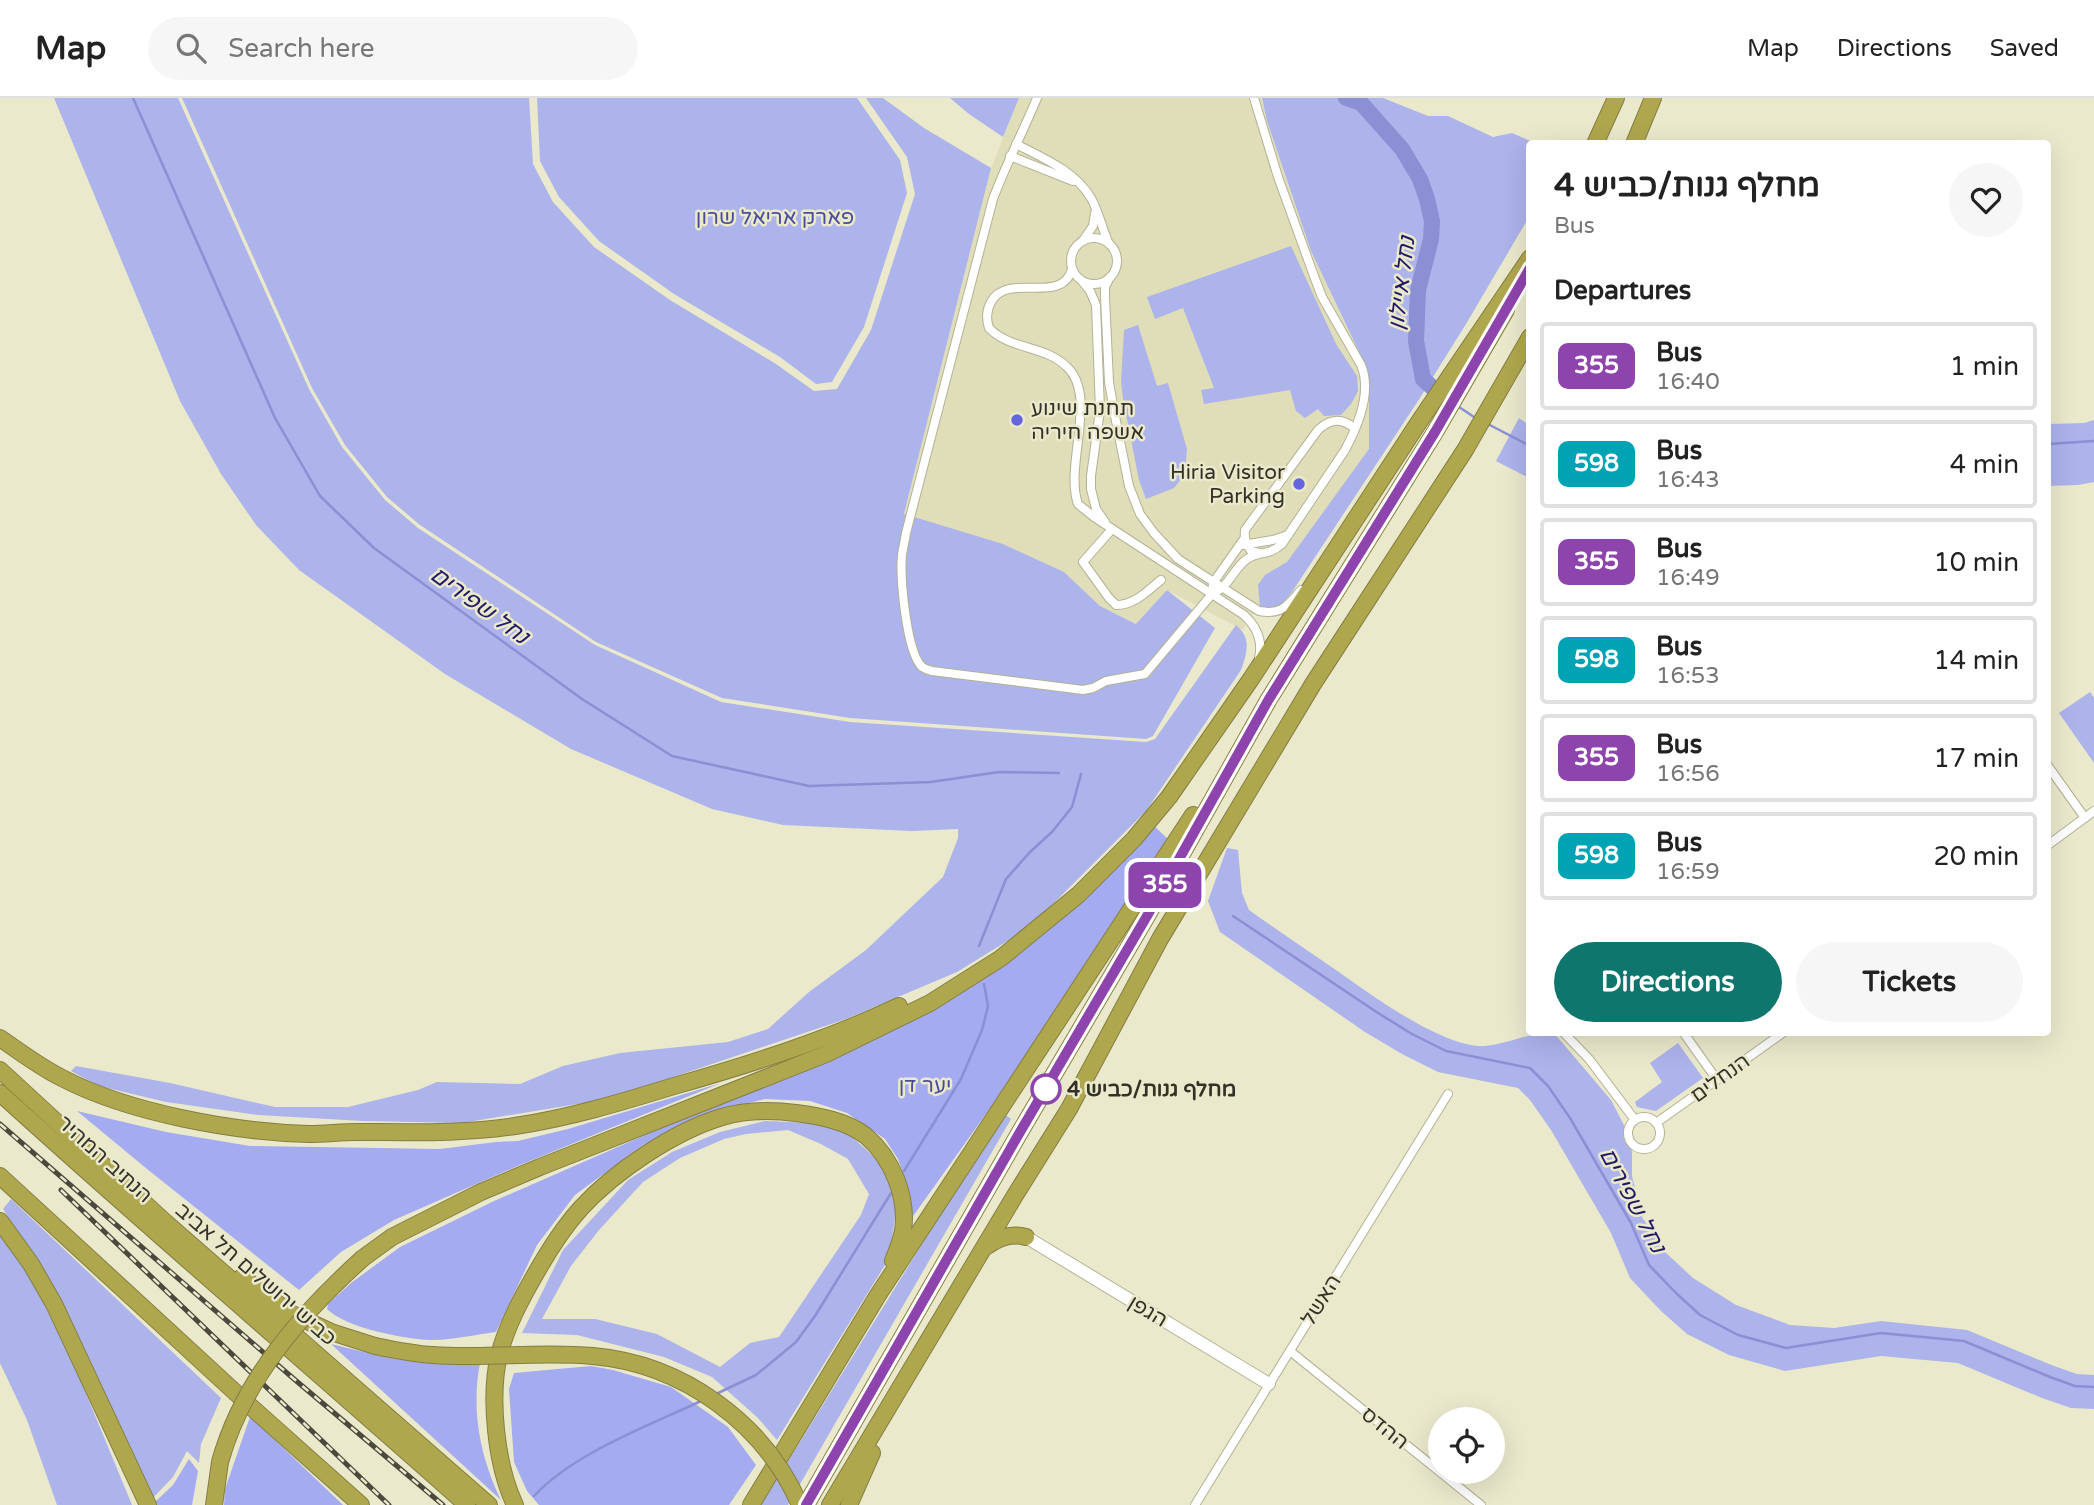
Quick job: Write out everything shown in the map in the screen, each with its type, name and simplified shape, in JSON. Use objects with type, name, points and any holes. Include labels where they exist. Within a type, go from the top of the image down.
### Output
[{"type":"highway","points":[[1597,140],[1616,98]]},
{"type":"highway","points":[[1636,140],[1653,98]]},
{"type":"highway","points":[[751,1505],[878,1295],[1269,699],[1435,432],[1461,373],[1526,265]]},
{"type":"highway","points":[[214,1505],[220,1462],[227,1437],[275,1352],[308,1310],[363,1258],[392,1237],[493,1187],[825,1054],[930,1003],[999,959],[1085,888],[1135,839],[1169,796],[1251,679],[1419,422],[1461,373],[1526,274]]},
{"type":"highway","points":[[830,1505],[1069,1109],[1160,939],[1292,719],[1465,450],[1526,344]]},
{"type":"highway","points":[[806,1505],[1147,916],[1269,699]]},
{"type":"highway","points":[[0,1038],[64,1079],[117,1100],[173,1117],[242,1128],[310,1134],[484,1130],[593,1110],[745,1066],[885,1013],[999,959]]},
{"type":"highway","name":"כביש ירושלים תל אביב","points":[[0,1070],[165,1222],[489,1505]]},
{"type":"highway","name":"הנתיב המהיר","points":[[0,1093],[131,1212],[284,1342],[467,1505]]},
{"type":"highway","points":[[515,1505],[500,1465],[496,1432],[497,1370],[505,1335],[523,1294],[549,1251],[582,1208],[610,1181],[660,1145],[722,1117],[757,1112],[782,1112],[821,1118],[850,1127],[865,1136],[890,1166],[902,1196],[904,1210],[900,1243],[878,1295]]},
{"type":"highway","points":[[0,1176],[361,1505]]},
{"type":"highway","points":[[1014,1197],[1015,1221],[1026,1237]]},
{"type":"highway","points":[[0,1221],[43,1283],[148,1505]]},
{"type":"highway","points":[[165,1222],[290,1313],[331,1332],[375,1346],[434,1355],[596,1356],[663,1373],[684,1382],[712,1398],[755,1436],[779,1467],[800,1505]]},
{"type":"highway","points":[[985,1247],[1004,1236],[1026,1237]]},
{"type":"highway","points":[[849,1505],[871,1455],[931,1337]]},
{"type":"highway","points":[[76,1351],[139,1505]]},
{"type":"street","points":[[1037,98],[993,199],[906,533],[902,556],[904,602],[909,633],[920,665],[924,669],[1083,690],[1106,681],[1145,674],[1212,594],[1222,589],[1247,559],[1273,551],[1288,535],[1345,450],[1365,390],[1365,375],[1322,297],[1314,276],[1278,177],[1254,98]]},
{"type":"street","points":[[1016,144],[1055,164],[1084,188],[1116,254],[1114,272],[1105,287],[1110,382],[1129,486],[1140,514],[1178,559],[1259,611],[1279,611],[1325,565]]},
{"type":"street","points":[[1010,156],[1067,178],[1084,188]]},
{"type":"street","points":[[1090,197],[1096,218],[1089,234],[1071,255],[1072,269],[1066,281],[1057,286],[1012,287],[1002,291],[994,296],[989,304],[986,320],[996,336],[1045,352],[1069,368],[1077,382],[1080,400],[1074,494],[1078,504],[1244,615],[1257,631],[1261,649],[1251,679]]},
{"type":"street","points":[[1079,244],[1084,240],[1097,239],[1109,244]]},
{"type":"street","points":[[1072,269],[1090,291],[1096,305],[1100,424],[1091,489],[1096,509],[1111,528]]},
{"type":"street","points":[[1082,281],[1097,284],[1110,277]]},
{"type":"street","points":[[1259,554],[1251,551],[1246,541],[1245,530],[1250,521],[1326,422],[1347,422],[1354,428]]},
{"type":"street","points":[[1111,528],[1083,562],[1109,598],[1116,605],[1125,605],[1161,580]]},
{"type":"street","points":[[1212,594],[1213,583],[1237,547],[1246,541],[1273,540],[1288,535]]},
{"type":"street","points":[[2051,770],[2085,818]]},
{"type":"street","points":[[2051,843],[2094,811]]},
{"type":"street","points":[[1567,1036],[1589,1059],[1635,1120]]},
{"type":"street","points":[[1686,1036],[1717,1080]]},
{"type":"street","name":"הנחלים","points":[[1656,1123],[1778,1036]]},
{"type":"street","name":"האשל","points":[[1197,1501],[1448,1094]]},
{"type":"street","points":[[1645,1117],[1656,1123],[1660,1129],[1659,1140],[1651,1148],[1641,1149],[1631,1144],[1629,1127],[1635,1120],[1645,1117]]},
{"type":"street","name":"הגפן","points":[[1026,1237],[1269,1384]]},
{"type":"street","name":"ההדס","points":[[1290,1351],[1480,1505]]},
{"type":"street","points":[[1197,1501],[1208,1505]]},
{"type":"shaded area","points":[[1019,98],[1262,98],[1267,121],[1311,251],[1369,376],[1369,450],[1287,562],[1243,630],[1167,590],[1137,624],[1100,606],[1064,572],[1003,544],[904,515],[991,168]]},
{"type":"green space","points":[[54,98],[178,98],[309,389],[342,447],[385,500],[418,528],[595,645],[721,702],[850,722],[1146,742],[1155,739],[1236,625],[1246,640],[1241,670],[1146,811],[1030,927],[957,972],[846,1019],[608,1099],[462,1123],[258,1115],[166,1102],[99,1086],[71,1071],[76,1066],[170,1083],[275,1107],[348,1107],[418,1090],[437,1082],[520,1084],[563,1066],[620,1053],[728,1042],[768,1029],[809,992],[866,950],[943,877],[958,838],[958,829],[912,831],[783,825],[712,809],[571,749],[445,674],[299,570],[256,525],[221,474],[180,401]]},
{"type":"green space","points":[[182,98],[529,98],[533,164],[553,202],[594,247],[670,300],[776,364],[814,391],[837,389],[871,330],[915,194],[907,157],[866,98],[883,98],[924,128],[991,168],[904,514],[1003,544],[1064,572],[1100,606],[1136,624],[1167,590],[1215,628],[1153,736],[1146,739],[850,718],[722,698],[596,642],[420,525],[387,497],[345,445],[312,388]]},
{"type":"green space","name":"פארק אריאל שרון","points":[[537,98],[857,98],[900,160],[907,193],[864,327],[832,382],[816,384],[780,357],[674,294],[599,241],[559,197],[540,161]]},
{"type":"green space","points":[[950,98],[1019,98],[1003,137]]},
{"type":"green space","points":[[1262,98],[1383,98],[1428,116],[1448,116],[1493,137],[1512,133],[1528,140],[1526,222],[1418,401],[1292,592],[1274,609],[1260,607],[1258,585],[1265,575],[1287,562],[1369,449],[1369,376],[1311,251],[1267,121]]},
{"type":"green space","points":[[1291,246],[1336,344],[1357,376],[1358,391],[1351,404],[1341,415],[1324,416],[1318,409],[1305,418],[1296,411],[1290,390],[1204,404],[1201,390],[1214,388],[1183,308],[1155,319],[1147,297]]},
{"type":"green space","points":[[1138,325],[1157,386],[1168,383],[1187,449],[1185,474],[1174,488],[1146,499],[1139,480],[1121,382],[1124,330]]},
{"type":"green space","points":[[1519,418],[1526,423],[1526,476],[1496,461]]},
{"type":"green space","points":[[2094,420],[2094,482],[2051,486],[2051,424]]},
{"type":"green space","points":[[2090,692],[2094,698],[2094,763],[2059,713]]},
{"type":"green space","name":"יער דן","points":[[1152,824],[1169,840],[1033,1048],[911,1219],[907,1185],[898,1159],[885,1139],[847,1113],[810,1101],[765,1099],[723,1109],[643,1145],[575,1195],[537,1245],[496,1332],[438,1340],[420,1339],[361,1327],[347,1322],[327,1309],[328,1304],[351,1283],[400,1247],[494,1201],[790,1075],[940,1002]]},
{"type":"green space","points":[[1227,848],[1238,850],[1242,893],[1249,910],[1406,1017],[1448,1038],[1468,1044],[1485,1046],[1528,1036],[1557,1036],[1611,1100],[1626,1129],[1632,1152],[1632,1176],[1642,1217],[1665,1252],[1693,1278],[1736,1305],[1790,1325],[1834,1328],[1881,1321],[1967,1330],[2054,1366],[2077,1374],[2094,1375],[2094,1409],[2071,1408],[1958,1363],[1881,1356],[1785,1371],[1729,1355],[1687,1334],[1630,1278],[1611,1233],[1551,1130],[1518,1088],[1438,1072],[1365,1032],[1220,932],[1208,901]]},
{"type":"green space","points":[[1678,1043],[1703,1078],[1656,1111],[1637,1107],[1635,1102],[1662,1082],[1650,1063]]},
{"type":"green space","points":[[721,1083],[394,1220],[341,1252],[299,1290],[77,1111],[166,1132],[250,1146],[440,1149],[518,1141],[568,1129]]},
{"type":"green space","points":[[1003,1113],[1011,1119],[788,1505],[761,1505]]},
{"type":"green space","points":[[765,1121],[806,1123],[846,1132],[876,1159],[885,1172],[894,1200],[893,1231],[885,1265],[777,1440],[758,1418],[712,1377],[664,1357],[577,1335],[522,1333],[563,1250],[628,1180],[672,1152],[720,1132]],"holes":[[[788,1130],[848,1159],[869,1194],[861,1215],[779,1337],[750,1343],[720,1367],[657,1334],[595,1319],[542,1319],[571,1266],[599,1230],[643,1182],[680,1158],[724,1139],[746,1134]]]},
{"type":"green space","points":[[11,1199],[221,1398],[201,1444],[199,1463],[187,1451],[173,1477],[149,1502],[74,1328],[3,1209]]},
{"type":"green space","points":[[0,1232],[30,1276],[68,1350],[132,1505],[57,1505],[27,1420],[0,1363]]},
{"type":"green space","points":[[331,1344],[403,1360],[480,1363],[477,1381],[479,1433],[501,1500]]},
{"type":"green space","points":[[591,1366],[671,1387],[728,1427],[756,1465],[729,1505],[539,1505],[527,1491],[514,1462],[509,1389],[514,1373]]},
{"type":"green space","points":[[250,1417],[343,1505],[224,1505],[225,1489]]},
{"type":"green space","points":[[189,1459],[198,1471],[192,1505],[157,1505],[155,1502],[173,1485]]},
{"type":"waterway","name":"נחל שפירים","points":[[133,98],[275,418],[320,496],[374,548],[582,699],[672,756],[809,786],[931,782],[999,772],[1059,773]]},
{"type":"waterway","name":"נחל איילון","points":[[1346,98],[1361,103],[1402,149],[1420,179],[1427,199],[1432,221],[1431,239],[1418,290],[1416,341],[1423,379],[1434,389]]},
{"type":"waterway","name":"נחל איילון","points":[[1456,405],[1477,419]]},
{"type":"waterway","name":"נחל איילון","points":[[1486,423],[1526,444]]},
{"type":"waterway","name":"נחל איילון","points":[[2051,444],[2094,441]]},
{"type":"waterway","points":[[979,946],[1006,879],[1052,832],[1072,807],[1081,774]]},
{"type":"waterway","name":"נחל שפירים","points":[[1233,916],[1412,1034],[1446,1051],[1530,1068],[1548,1086],[1570,1118],[1631,1223],[1649,1265],[1700,1315],[1738,1335],[1786,1348],[1881,1333],[1964,1341],[2075,1386],[2094,1387]]},
{"type":"waterway","points":[[904,1171],[961,1079],[982,1030],[988,1006],[984,984]]},
{"type":"waterway","points":[[716,1394],[756,1375],[796,1342],[891,1193]]},
{"type":"waterway","points":[[534,1496],[550,1481],[590,1454],[701,1401]]},
{"type":"railway","points":[[0,1124],[443,1505]]},
{"type":"railway","points":[[61,1190],[389,1505]]},
{"type":"bus line","name":"355","points":[[806,1505],[1147,916],[1269,699],[1435,432],[1526,275]]},
{"type":"place","name":"תחנת שינוע אשפה חיריה","points":[[1017,420]]},
{"type":"place","name":"Hiria Visitor Parking","points":[[1299,484]]},
{"type":"place","name":"מחלף גנות/כביש 4","points":[[1046,1089]]}]
